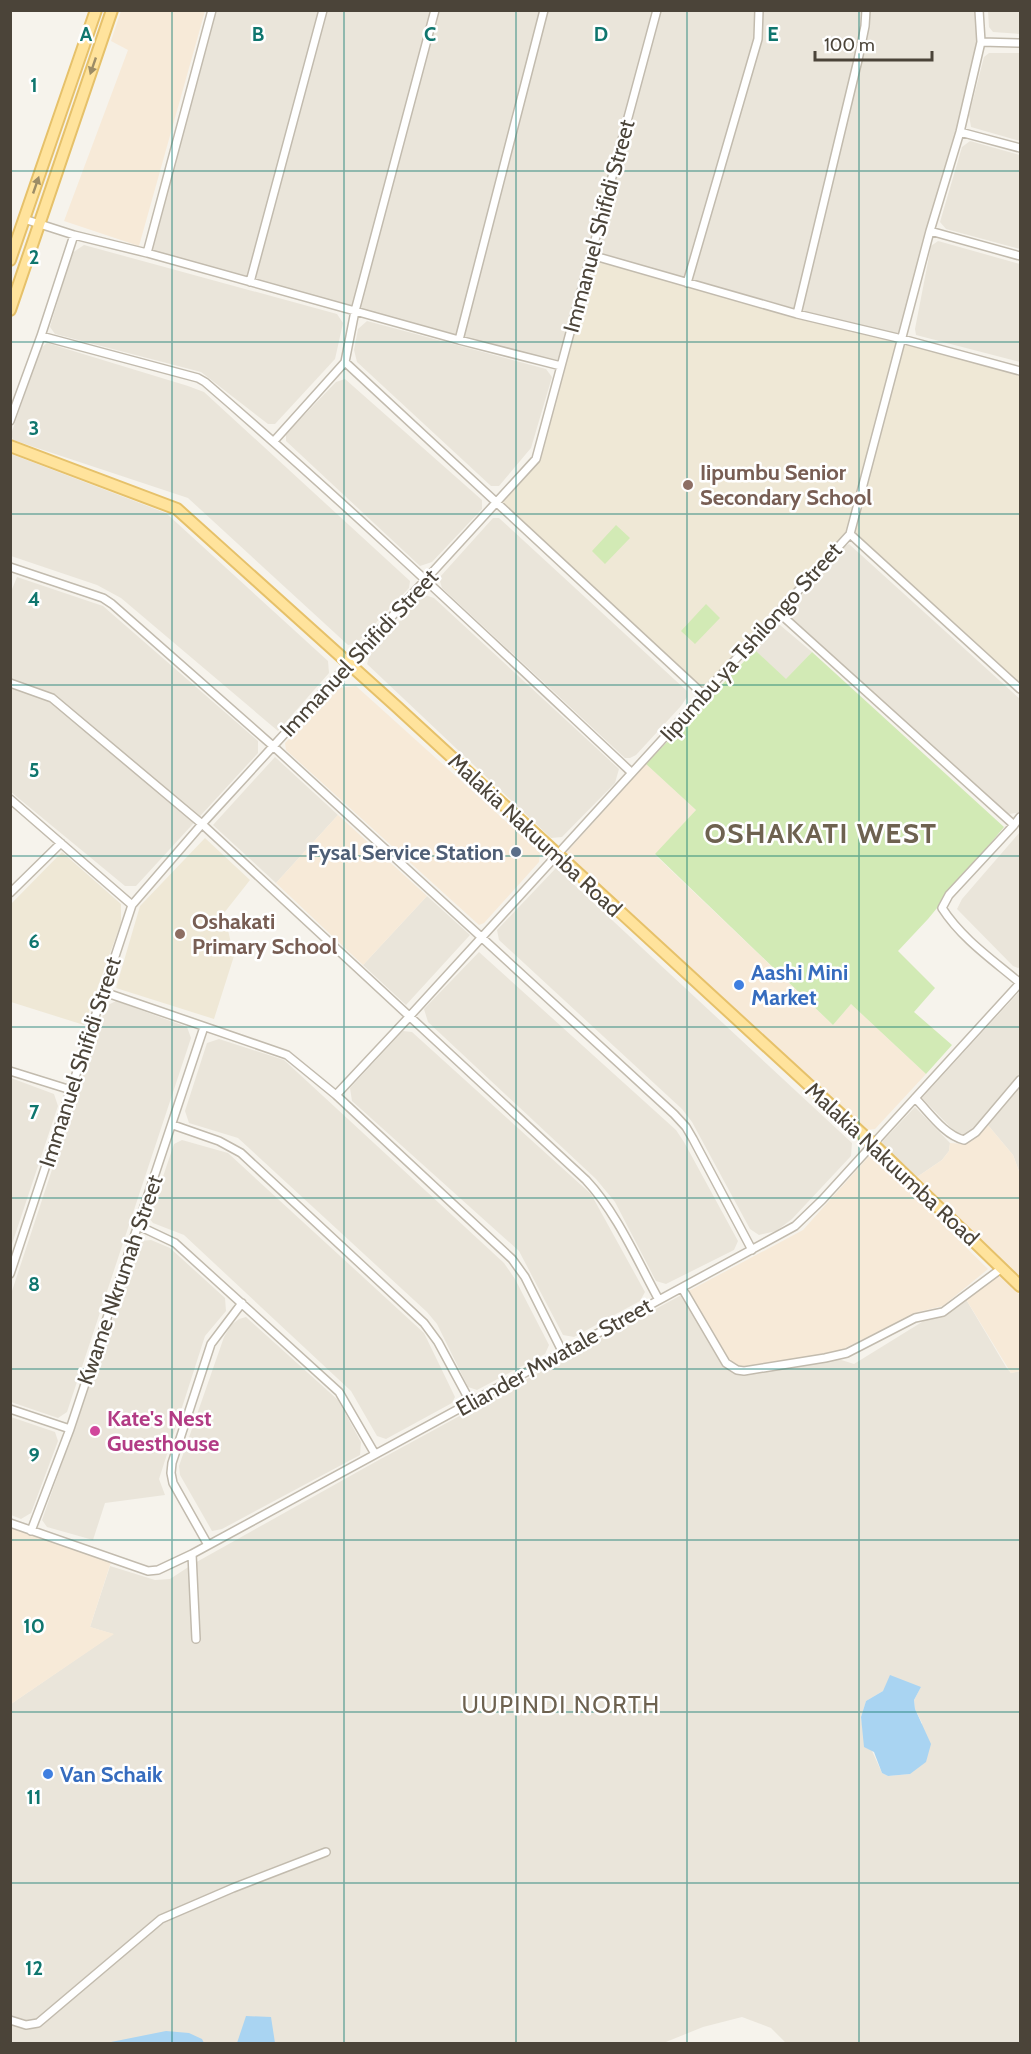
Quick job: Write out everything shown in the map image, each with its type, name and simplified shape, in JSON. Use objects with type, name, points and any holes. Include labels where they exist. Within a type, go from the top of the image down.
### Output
[{"type":"main road","points":[[10,260],[96,10]]},
{"type":"main road","points":[[10,310],[112,10]]},
{"type":"main road","points":[[70,86],[84,90]]},
{"type":"main road","name":"Malakia Nakuumba Road","points":[[10,446],[177,509],[396,706],[873,1144],[1020,1286]]},
{"type":"street","points":[[147,254],[212,10]]},
{"type":"street","points":[[250,282],[323,10]]},
{"type":"street","points":[[274,441],[345,362],[356,311],[435,10]]},
{"type":"street","points":[[459,340],[544,10]]},
{"type":"street","name":"Immanuel Shifidi Street","points":[[10,1274],[132,905],[202,824],[536,459],[657,10]]},
{"type":"street","points":[[687,283],[758,39],[759,10]]},
{"type":"street","points":[[797,314],[858,60],[866,10]]},
{"type":"street","name":"Iipumbu ya Tshilongo Street","points":[[336,1095],[849,534],[930,231],[960,132],[981,42],[979,10]]},
{"type":"street","points":[[981,42],[1020,43]]},
{"type":"street","points":[[960,132],[1020,148]]},
{"type":"street","points":[[24,219],[74,235],[561,366]]},
{"type":"street","points":[[930,231],[1020,256]]},
{"type":"street","points":[[10,421],[74,235]]},
{"type":"street","points":[[591,255],[797,314],[1020,371]]},
{"type":"street","points":[[41,336],[206,382],[426,580],[632,772]]},
{"type":"street","points":[[345,362],[703,694]]},
{"type":"street","points":[[849,534],[1020,689]]},
{"type":"street","points":[[10,567],[104,598],[112,604],[273,746],[482,937],[686,1127],[752,1250]]},
{"type":"street","points":[[778,612],[1014,825]]},
{"type":"street","points":[[10,682],[52,698],[202,824],[598,1192],[659,1300]]},
{"type":"street","points":[[10,799],[132,905]]},
{"type":"street","points":[[1020,817],[949,896],[942,908],[951,922],[967,938],[1020,983]]},
{"type":"street","points":[[10,893],[61,843]]},
{"type":"street","name":"Eliander Mwatale Street","points":[[10,1523],[148,1571],[158,1570],[192,1554],[780,1235],[800,1221],[1020,983]]},
{"type":"street","points":[[104,992],[287,1055],[336,1095],[512,1259],[525,1277],[563,1353]]},
{"type":"street","name":"Kwame Nkrumah Street","points":[[32,1531],[70,1429],[204,1027]]},
{"type":"street","points":[[10,1071],[71,1090]]},
{"type":"street","points":[[915,1098],[948,1132],[964,1140],[976,1132],[1020,1080]]},
{"type":"street","points":[[173,1125],[219,1141],[241,1153],[424,1323],[438,1342],[471,1403]]},
{"type":"street","points":[[139,1226],[175,1243],[339,1392],[375,1454]]},
{"type":"street","points":[[682,1288],[726,1363],[737,1370],[744,1371],[847,1353],[915,1318],[943,1312],[1002,1268]]},
{"type":"street","points":[[208,1545],[173,1483],[172,1463],[211,1344],[242,1303]]},
{"type":"street","points":[[10,1409],[70,1429]]},
{"type":"street","points":[[192,1554],[196,1639]]},
{"type":"street","points":[[10,2020],[26,2025],[38,2023],[147,1929],[176,1911],[326,1852]]},
{"type":"shaded area","points":[[121,11],[205,11],[139,246],[64,221],[128,50],[111,41]]},
{"type":"shaded area","points":[[212,11],[979,11],[981,42],[902,339],[561,366],[147,253]]},
{"type":"shaded area","points":[[988,11],[1020,11],[1020,34],[993,32],[989,27]]},
{"type":"shaded area","points":[[989,53],[1020,53],[1020,141],[971,127],[969,115],[984,57]]},
{"type":"shaded area","points":[[970,141],[1020,155],[1020,249],[946,229],[940,222],[962,147]]},
{"type":"shaded area","points":[[938,241],[1020,264],[1020,362],[916,335],[915,329],[931,246]]},
{"type":"shaded area","points":[[84,245],[337,314],[343,323],[335,359],[275,424],[268,424],[201,372],[55,334],[50,327],[72,253]]},
{"type":"shaded area","name":"Iipumbu Senior Secondary School","points":[[591,255],[1020,371],[1020,689],[850,534],[703,694],[496,504],[532,465]]},
{"type":"shaded area","points":[[367,321],[546,369],[552,377],[531,448],[499,486],[491,486],[357,362],[354,350],[358,329]]},
{"type":"shaded area","points":[[47,343],[204,392],[410,581],[409,588],[357,643],[348,645],[188,498],[13,440],[11,434],[41,348]]},
{"type":"shaded area","points":[[345,379],[482,500],[482,509],[432,562],[420,566],[286,441],[286,434],[336,382]]},
{"type":"shaded area","points":[[11,454],[166,513],[328,661],[329,673],[278,731],[121,598],[97,585],[11,556]]},
{"type":"shaded area","points":[[493,518],[499,518],[687,691],[687,697],[681,706],[636,755],[625,758],[442,588],[439,578]]},
{"type":"shaded area","points":[[849,544],[1020,699],[1020,811],[1017,813],[1008,814],[789,616],[793,605]]},
{"type":"shaded area","points":[[17,577],[103,606],[258,741],[258,753],[136,886],[125,886],[11,792],[10,594]]},
{"type":"shaded area","points":[[425,595],[434,598],[619,769],[615,783],[562,837],[551,838],[367,664],[370,654]]},
{"type":"shaded area","points":[[780,625],[812,652],[786,680],[755,650],[776,626]]},
{"type":"shaded area","points":[[356,686],[540,852],[539,862],[484,923],[479,925],[286,750],[285,743],[339,688]]},
{"type":"shaded area","points":[[275,757],[338,815],[276,883],[213,825]]},
{"type":"shaded area","points":[[646,764],[696,810],[655,855],[833,1025],[851,1004],[926,1074],[875,1129],[867,1130],[564,855]]},
{"type":"shaded area","points":[[338,815],[427,896],[363,965],[276,883]]},
{"type":"shaded area","points":[[1020,832],[1020,967],[1018,968],[1013,966],[957,909],[962,899]]},
{"type":"shaded area","name":"Oshakati Primary School","points":[[205,838],[250,880],[224,913],[234,956],[214,1019],[116,988],[140,906]]},
{"type":"shaded area","points":[[62,852],[121,904],[121,923],[84,1025],[11,1002],[11,904]]},
{"type":"shaded area","points":[[556,868],[852,1143],[851,1156],[792,1219],[776,1231],[759,1235],[750,1229],[692,1122],[682,1109],[499,940],[497,930]]},
{"type":"shaded area","points":[[427,896],[470,935],[406,1005],[363,965]]},
{"type":"shaded area","points":[[479,952],[676,1130],[738,1241],[734,1250],[666,1284],[656,1281],[615,1202],[596,1179],[428,1022],[424,1009]]},
{"type":"shaded area","points":[[1020,991],[1020,1074],[973,1130],[963,1136],[953,1130],[922,1098]]},
{"type":"shaded area","points":[[116,1001],[187,1027],[191,1038],[67,1412],[58,1418],[11,1402],[11,1294],[106,1006]]},
{"type":"shaded area","points":[[403,1031],[412,1032],[591,1194],[645,1292],[640,1301],[574,1337],[563,1335],[519,1251],[352,1101],[350,1088]]},
{"type":"shaded area","points":[[219,1039],[284,1060],[504,1263],[515,1279],[549,1345],[545,1354],[477,1390],[468,1387],[437,1324],[427,1312],[238,1138],[189,1123],[185,1111],[207,1043]]},
{"type":"shaded area","points":[[11,1078],[54,1094],[58,1106],[11,1247]]},
{"type":"shaded area","points":[[1020,1085],[1020,1174],[1013,1155],[987,1124]]},
{"type":"shaded area","points":[[915,1107],[950,1143],[949,1151],[942,1160],[917,1177],[884,1148],[882,1142]]},
{"type":"shaded area","points":[[987,1124],[1013,1155],[1020,1174],[1020,1274],[1017,1275],[917,1177],[942,1160],[949,1151],[950,1143],[963,1144],[972,1141]]},
{"type":"shaded area","points":[[182,1140],[228,1153],[424,1333],[455,1397],[452,1403],[386,1439],[377,1436],[351,1391],[184,1235],[153,1223],[149,1218],[174,1144]]},
{"type":"shaded area","points":[[871,1154],[988,1269],[943,1306],[918,1312],[825,1358],[744,1371],[731,1367],[685,1293],[803,1230]]},
{"type":"shaded area","points":[[151,1240],[170,1248],[225,1298],[226,1311],[205,1336],[159,1479],[165,1495],[105,1503],[93,1540],[47,1527],[42,1520],[140,1241]]},
{"type":"shaded area","points":[[996,1272],[1020,1295],[1020,1371],[1011,1373],[964,1296]]},
{"type":"shaded area","points":[[685,1293],[832,1357],[854,1364],[964,1296],[1006,1367],[1011,1373],[1020,1371],[1020,2043],[786,2043],[771,2028],[742,2017],[703,2027],[661,2044],[11,2044],[11,1704],[113,1634],[90,1627],[110,1566],[155,1580],[170,1579],[377,1461]],"holes":[[[921,1687],[914,1700],[915,1709],[922,1723],[910,1774],[888,1776],[882,1773],[863,1731],[861,1717],[866,1701],[883,1691]]]},
{"type":"shaded area","points":[[246,1317],[338,1400],[361,1442],[360,1455],[222,1529],[212,1531],[180,1475],[179,1466],[224,1337],[231,1325]]},
{"type":"shaded area","points":[[11,1417],[55,1432],[58,1441],[31,1513],[21,1519],[11,1515]]},
{"type":"shaded area","points":[[11,1523],[112,1559],[90,1627],[114,1634],[11,1704]]},
{"type":"green space","points":[[616,525],[630,538],[605,564],[592,551]]},
{"type":"green space","points":[[706,604],[720,618],[695,644],[681,631]]},
{"type":"green space","points":[[755,650],[786,679],[812,652],[1004,827],[928,919],[898,951],[935,988],[914,1012],[952,1045],[926,1074],[851,1004],[833,1025],[655,854],[696,810],[646,764]]},
{"type":"water","points":[[890,1675],[921,1687],[914,1700],[915,1709],[931,1744],[926,1762],[910,1774],[888,1776],[882,1773],[874,1752],[864,1747],[861,1717],[866,1701],[883,1691]]},
{"type":"water","points":[[246,2016],[271,2017],[275,2043],[237,2043]]},
{"type":"water","points":[[166,2031],[189,2033],[202,2039],[204,2043],[106,2043]]},
{"type":"place","name":"Iipumbu Senior Secondary School","points":[[688,485]]},
{"type":"place","name":"Fysal Service Station","points":[[516,852]]},
{"type":"place","name":"Oshakati Primary School","points":[[180,934]]},
{"type":"place","name":"Aashi Mini Market","points":[[739,985]]},
{"type":"place","name":"Kate's Nest Guesthouse","points":[[95,1431]]},
{"type":"place","name":"Van Schaik","points":[[48,1774]]},
{"type":"district","name":"OSHAKATI WEST","points":[[821,833]]},
{"type":"district","name":"UUPINDI NORTH","points":[[561,1704]]}]
